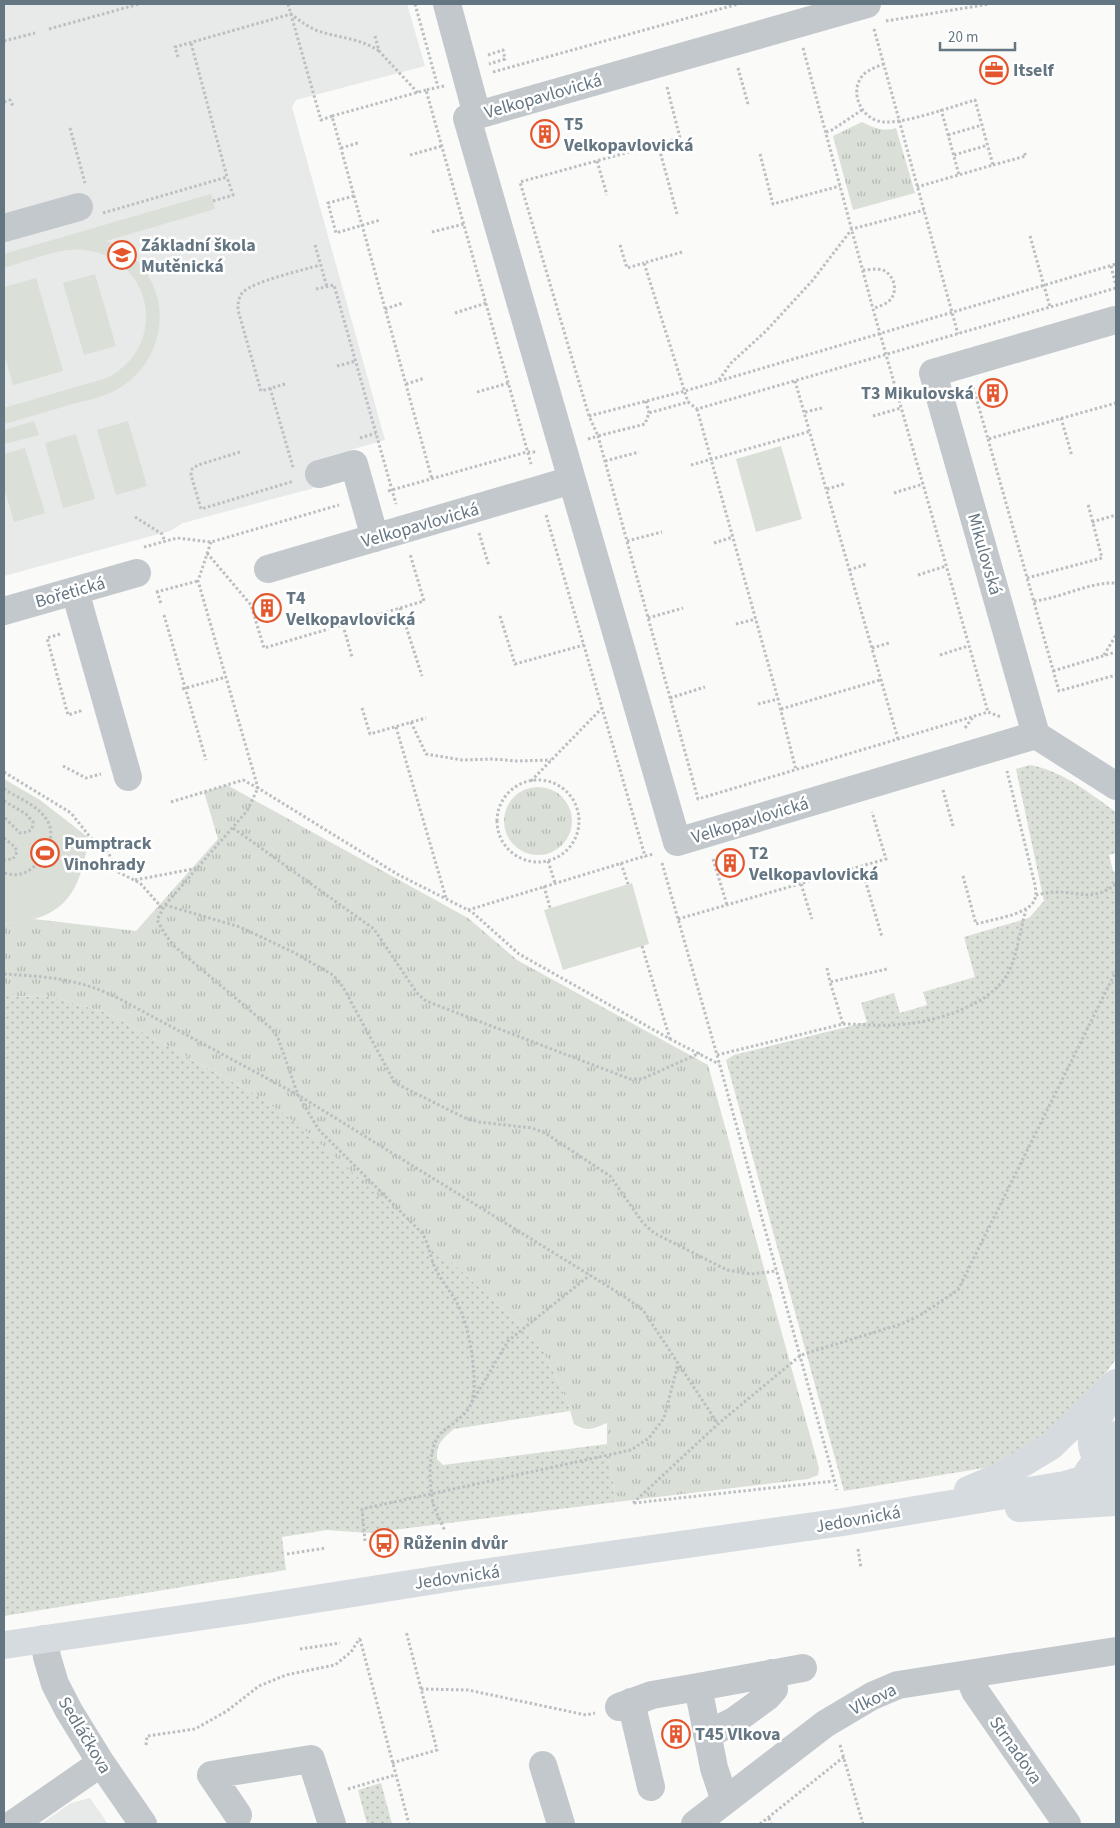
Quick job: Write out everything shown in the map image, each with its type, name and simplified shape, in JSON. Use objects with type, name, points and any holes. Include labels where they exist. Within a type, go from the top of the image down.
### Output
[{"type":"main road","points":[[1110,1470],[1092,1450],[1091,1434],[1115,1384]]},
{"type":"main road","points":[[910,1510],[958,1494],[1004,1475],[1063,1436],[1115,1384]]},
{"type":"main road","points":[[1110,1470],[1116,1435]]},
{"type":"main road","name":"Jedovnická","points":[[4,1645],[460,1576],[843,1522],[1047,1488],[1075,1482],[1086,1475],[1110,1470]]},
{"type":"main road","name":"Jedovnická","points":[[910,1510],[1039,1508],[1116,1502]]},
{"type":"street","points":[[446,4],[467,79],[472,117]]},
{"type":"street","name":"Velkopavlovická","points":[[874,17],[472,117],[572,480],[666,852],[864,796],[1036,735]]},
{"type":"street","points":[[4,228],[89,202]]},
{"type":"street","points":[[1058,337],[1115,320]]},
{"type":"street","name":"Mikulovská","points":[[1036,735],[933,372],[1058,337]]},
{"type":"street","points":[[308,477],[354,464],[375,538]]},
{"type":"street","name":"Velkopavlovická","points":[[268,569],[375,538],[406,540],[572,480]]},
{"type":"street","name":"Bořetická","points":[[4,611],[75,591],[136,561]]},
{"type":"street","points":[[75,591],[126,772]]},
{"type":"street","points":[[1036,735],[1116,786]]},
{"type":"street","name":"Sedláčkova","points":[[44,1639],[55,1684],[69,1711],[101,1763],[143,1824]]},
{"type":"street","name":"Vlkova","points":[[695,1824],[825,1724],[872,1696],[898,1685],[1116,1651]]},
{"type":"street","points":[[651,1787],[625,1704],[652,1695],[802,1668]]},
{"type":"street","points":[[707,1735],[734,1722],[767,1697],[774,1689],[772,1673]]},
{"type":"street","name":"Strnadova","points":[[968,1674],[975,1691],[1067,1824]]},
{"type":"street","points":[[698,1687],[714,1768],[725,1801]]},
{"type":"street","points":[[236,1821],[211,1774],[311,1759],[332,1824]]},
{"type":"street","points":[[11,1822],[101,1763]]},
{"type":"street","points":[[543,1764],[561,1824]]},
{"type":"path","points":[[49,29],[138,4]]},
{"type":"path","points":[[288,4],[321,120],[738,4]]},
{"type":"path","points":[[416,4],[438,87]]},
{"type":"path","points":[[960,341],[884,64],[874,17],[989,4]]},
{"type":"path","points":[[178,57],[175,47],[291,14]]},
{"type":"path","points":[[291,14],[312,28],[367,42],[379,50],[418,93]]},
{"type":"path","points":[[4,41],[35,33]]},
{"type":"path","points":[[375,36],[379,50]]},
{"type":"path","points":[[802,42],[873,309],[988,712]]},
{"type":"path","points":[[190,43],[233,196],[213,201]]},
{"type":"path","points":[[488,55],[503,50],[505,59],[490,64]]},
{"type":"path","points":[[736,60],[748,104]]},
{"type":"path","points":[[884,64],[863,75],[857,91],[858,102],[862,110],[881,122],[900,121],[975,100],[993,165]]},
{"type":"path","points":[[668,81],[667,88],[680,138],[520,182],[589,416],[598,436],[698,799],[988,712],[1002,717],[1004,723]]},
{"type":"path","points":[[426,90],[532,469]]},
{"type":"path","points":[[4,102],[10,100],[13,106]]},
{"type":"path","points":[[826,132],[862,110]]},
{"type":"path","points":[[941,110],[959,175]]},
{"type":"path","points":[[332,116],[432,479]]},
{"type":"path","points":[[948,135],[982,125]]},
{"type":"path","points":[[70,128],[89,202],[227,178]]},
{"type":"path","points":[[341,148],[358,143]]},
{"type":"path","points":[[658,144],[677,214]]},
{"type":"path","points":[[410,155],[442,146]]},
{"type":"path","points":[[954,155],[988,146]]},
{"type":"path","points":[[918,187],[1026,156],[1024,152]]},
{"type":"path","points":[[760,154],[773,204],[840,186]]},
{"type":"path","points":[[597,161],[607,195]]},
{"type":"path","points":[[354,196],[328,202],[336,232],[380,220]]},
{"type":"path","points":[[720,380],[730,363],[766,330],[812,282],[852,229],[924,210]]},
{"type":"path","points":[[432,232],[464,224]]},
{"type":"path","points":[[1030,236],[1058,337]]},
{"type":"path","points":[[314,245],[327,287]]},
{"type":"path","points":[[620,245],[627,268],[682,252]]},
{"type":"path","points":[[644,263],[688,402],[697,408],[781,709],[796,770]]},
{"type":"path","points":[[589,416],[685,391],[1116,264]]},
{"type":"path","points":[[284,384],[261,391],[238,310],[238,302],[241,294],[253,286],[320,265]]},
{"type":"path","points":[[697,408],[1116,287],[1111,266]]},
{"type":"path","points":[[863,270],[884,270],[894,284],[894,292],[891,299],[873,309]]},
{"type":"path","points":[[206,554],[251,605],[264,648],[424,601],[334,285],[316,290]]},
{"type":"path","points":[[385,309],[404,303]]},
{"type":"path","points":[[454,313],[486,303]]},
{"type":"path","points":[[337,366],[356,361]]},
{"type":"path","points":[[406,384],[425,378]]},
{"type":"path","points":[[795,381],[811,431],[898,739]]},
{"type":"path","points":[[971,381],[1059,691],[1116,675]]},
{"type":"path","points":[[477,392],[508,383]]},
{"type":"path","points":[[240,452],[198,465],[192,469],[191,475],[201,509],[308,477],[270,388]]},
{"type":"path","points":[[598,436],[644,424],[649,413],[646,401]]},
{"type":"path","points":[[649,413],[688,402]]},
{"type":"path","points":[[988,439],[1116,403]]},
{"type":"path","points":[[805,412],[822,408]]},
{"type":"path","points":[[873,416],[901,408]]},
{"type":"path","points":[[1061,418],[1072,456]]},
{"type":"path","points":[[692,464],[811,431]]},
{"type":"path","points":[[357,438],[376,433]]},
{"type":"path","points":[[198,581],[144,595],[136,561],[165,542],[178,538],[212,542],[528,452],[547,451]]},
{"type":"path","points":[[605,461],[640,452]]},
{"type":"path","points":[[827,489],[844,484]]},
{"type":"path","points":[[894,493],[923,484]]},
{"type":"path","points":[[1027,578],[1102,558],[1088,504]]},
{"type":"path","points":[[545,512],[645,856]]},
{"type":"path","points":[[1092,522],[1116,515]]},
{"type":"path","points":[[135,517],[162,534],[165,542]]},
{"type":"path","points":[[479,532],[489,566]]},
{"type":"path","points":[[627,542],[662,532]]},
{"type":"path","points":[[714,543],[733,538]]},
{"type":"path","points":[[212,542],[206,554],[198,581],[258,788],[247,811],[234,828],[164,907],[157,920],[174,946],[272,1029],[278,1038],[298,1095],[318,1130],[422,1233],[428,1244],[434,1266],[462,1313],[469,1337],[474,1386],[471,1404]]},
{"type":"path","points":[[849,570],[866,564]]},
{"type":"path","points":[[918,575],[946,566]]},
{"type":"path","points":[[1034,601],[1045,600],[1073,590],[1106,582],[1116,583]]},
{"type":"path","points":[[158,592],[161,604]]},
{"type":"path","points":[[400,608],[422,676]]},
{"type":"path","points":[[648,618],[683,608]]},
{"type":"path","points":[[164,615],[206,760]]},
{"type":"path","points":[[500,616],[515,664],[584,645]]},
{"type":"path","points":[[736,624],[756,619]]},
{"type":"path","points":[[343,625],[352,658]]},
{"type":"path","points":[[1104,656],[1116,635]]},
{"type":"path","points":[[47,638],[68,715],[80,711],[82,720]]},
{"type":"path","points":[[872,648],[889,643]]},
{"type":"path","points":[[940,655],[969,646]]},
{"type":"path","points":[[1053,671],[1116,652]]},
{"type":"path","points":[[184,688],[226,677]]},
{"type":"path","points":[[781,709],[880,680]]},
{"type":"path","points":[[670,698],[705,687]]},
{"type":"path","points":[[758,704],[778,699]]},
{"type":"path","points":[[362,708],[370,734],[426,718]]},
{"type":"path","points":[[531,781],[602,708]]},
{"type":"path","points":[[411,722],[426,754],[462,760],[551,760]]},
{"type":"path","points":[[396,727],[446,898]]},
{"type":"path","points":[[962,876],[976,924],[1026,910],[1033,903],[1036,895],[1035,885],[1005,764]]},
{"type":"path","points":[[63,766],[86,778],[126,772]]},
{"type":"path","points":[[4,772],[70,813],[90,837],[108,852],[118,872],[140,883],[164,907],[240,927],[293,952],[333,975],[343,987],[395,1083],[465,1118],[479,1122],[532,1128],[545,1133],[610,1176],[643,1223],[654,1232],[727,1270],[751,1274],[777,1271]]},
{"type":"path","points":[[170,802],[243,780],[397,874],[468,910],[519,954],[670,1039],[719,1064]]},
{"type":"path","points":[[540,780],[558,785],[571,797],[578,814],[579,823],[574,840],[563,854],[548,861],[527,861],[516,856],[507,848],[500,837],[497,825],[502,801],[519,784],[540,780]]},
{"type":"path","points":[[941,782],[952,826]]},
{"type":"path","points":[[4,789],[41,813],[49,825],[51,833],[48,848],[34,867],[20,874],[4,873]]},
{"type":"path","points":[[678,919],[886,860],[864,796]]},
{"type":"path","points":[[4,801],[26,814],[33,822],[32,829],[28,832],[20,833],[4,818]]},
{"type":"path","points":[[234,828],[374,929],[417,993],[426,1001],[630,1079],[642,1079],[700,1053]]},
{"type":"path","points":[[4,838],[16,847],[13,859],[4,860]]},
{"type":"path","points":[[468,910],[621,863],[666,852],[678,919],[801,1354],[837,1490]]},
{"type":"path","points":[[712,858],[727,905]]},
{"type":"path","points":[[548,861],[555,883]]},
{"type":"path","points":[[621,863],[628,884]]},
{"type":"path","points":[[862,866],[882,937]]},
{"type":"path","points":[[135,880],[198,868]]},
{"type":"path","points":[[801,884],[812,919]]},
{"type":"path","points":[[1036,895],[1055,892],[1095,896],[1116,884]]},
{"type":"path","points":[[544,886],[550,908]]},
{"type":"path","points":[[717,1055],[843,1024],[894,1025],[923,1022],[982,1000],[1000,986],[1010,972],[1026,910]]},
{"type":"path","points":[[642,946],[670,1039]]},
{"type":"path","points":[[827,968],[843,1024]]},
{"type":"path","points":[[830,982],[887,969]]},
{"type":"path","points":[[834,1480],[633,1503],[718,1424],[801,1354],[902,1324],[919,1316],[958,1290],[1116,971]]},
{"type":"path","points":[[4,974],[54,978],[95,987],[298,1095],[622,1295],[643,1310],[718,1424]]},
{"type":"path","points":[[446,1531],[437,1514],[431,1494],[431,1455],[439,1435],[458,1420],[471,1404],[508,1341],[590,1275]]},
{"type":"path","points":[[364,1541],[362,1509],[631,1450],[649,1438],[664,1418],[678,1363]]},
{"type":"path","points":[[287,1554],[326,1548]]},
{"type":"path","points":[[858,1549],[861,1568]]},
{"type":"path","points":[[392,1763],[437,1750],[406,1631]]},
{"type":"path","points":[[146,1745],[147,1736],[195,1729],[227,1711],[259,1686],[286,1675],[334,1665],[351,1652],[360,1638],[409,1824]]},
{"type":"path","points":[[300,1649],[340,1642]]},
{"type":"path","points":[[421,1689],[468,1690],[586,1715],[625,1704]]},
{"type":"path","points":[[825,1724],[838,1740],[863,1824]]},
{"type":"path","points":[[760,1824],[844,1756]]},
{"type":"path","points":[[323,1797],[395,1775]]},
{"type":"path","points":[[769,1818],[771,1824]]},
{"type":"shaded area","name":"Základní škola Mutěnická","points":[[4,4],[407,4],[425,66],[296,100],[292,107],[385,440],[316,460],[322,486],[183,523],[170,531],[4,576]]},
{"type":"shaded area","points":[[90,1798],[108,1824],[41,1824],[71,1803]]},
{"type":"green space","points":[[862,122],[879,129],[896,128],[915,193],[853,210],[833,136]]},
{"type":"green space","points":[[211,194],[215,209],[106,241],[123,248],[134,256],[152,283],[158,300],[160,317],[158,334],[144,366],[116,390],[95,398],[4,424],[4,408],[107,378],[127,364],[139,346],[145,326],[145,305],[139,286],[126,269],[108,257],[85,250],[66,251],[44,255],[4,268],[4,254]]},
{"type":"green space","points":[[95,274],[116,346],[84,355],[63,283]]},
{"type":"green space","points":[[36,278],[63,371],[13,385],[4,353],[4,287]]},
{"type":"green space","points":[[34,421],[39,435],[4,444],[4,430]]},
{"type":"green space","points":[[128,421],[147,486],[116,495],[97,430]]},
{"type":"green space","points":[[76,434],[95,499],[63,508],[45,443]]},
{"type":"green space","points":[[781,446],[802,519],[756,532],[736,459]]},
{"type":"green space","points":[[25,448],[45,513],[14,522],[4,488],[4,454]]},
{"type":"green space","points":[[1030,765],[1065,777],[1116,812],[1116,853],[1109,855],[1116,876],[1116,1359],[1086,1400],[1048,1437],[996,1466],[844,1491],[726,1060],[734,1055],[867,1022],[861,1003],[894,993],[900,1013],[927,1005],[923,992],[975,977],[964,937],[1029,918],[1044,901],[1016,769]]},
{"type":"green space","name":"Pumptrack Vinohrady","points":[[4,779],[40,800],[89,838],[79,877],[68,898],[48,914],[31,920],[4,924]]},
{"type":"green space","points":[[227,785],[468,918],[517,960],[708,1065],[819,1468],[818,1475],[808,1479],[616,1502],[607,1444],[607,1423],[587,1429],[574,1424],[567,1400],[544,1352],[513,1318],[303,1128],[257,1095],[107,1013],[54,997],[4,996],[4,924],[34,919],[136,931],[218,839],[204,792]]},
{"type":"green space","points":[[538,787],[551,790],[562,797],[569,808],[572,821],[569,834],[562,845],[551,852],[538,855],[525,852],[514,845],[507,834],[504,821],[507,808],[514,797],[525,790]]},
{"type":"green space","points":[[632,883],[649,944],[563,970],[544,910]]},
{"type":"green space","points":[[4,996],[54,997],[107,1013],[257,1095],[303,1127],[513,1318],[544,1352],[567,1400],[570,1411],[454,1429],[441,1442],[437,1459],[443,1465],[607,1444],[616,1502],[369,1533],[327,1530],[282,1537],[286,1570],[4,1616]]},
{"type":"green space","points":[[381,1783],[392,1824],[367,1824],[358,1790]]},
{"type":"place","name":"Itself","points":[[994,70]]},
{"type":"place","name":"T5 Velkopavlovická","points":[[545,134]]},
{"type":"place","name":"Základní škola Mutěnická","points":[[122,255]]},
{"type":"place","name":"T3 Mikulovská","points":[[993,393]]},
{"type":"place","name":"T4 Velkopavlovická","points":[[267,608]]},
{"type":"place","name":"Pumptrack Vinohrady","points":[[45,853]]},
{"type":"place","name":"T2 Velkopavlovická","points":[[730,863]]},
{"type":"place","name":"Růženin dvůr","points":[[384,1543]]},
{"type":"place","name":"T45 Vlkova","points":[[676,1734]]}]
